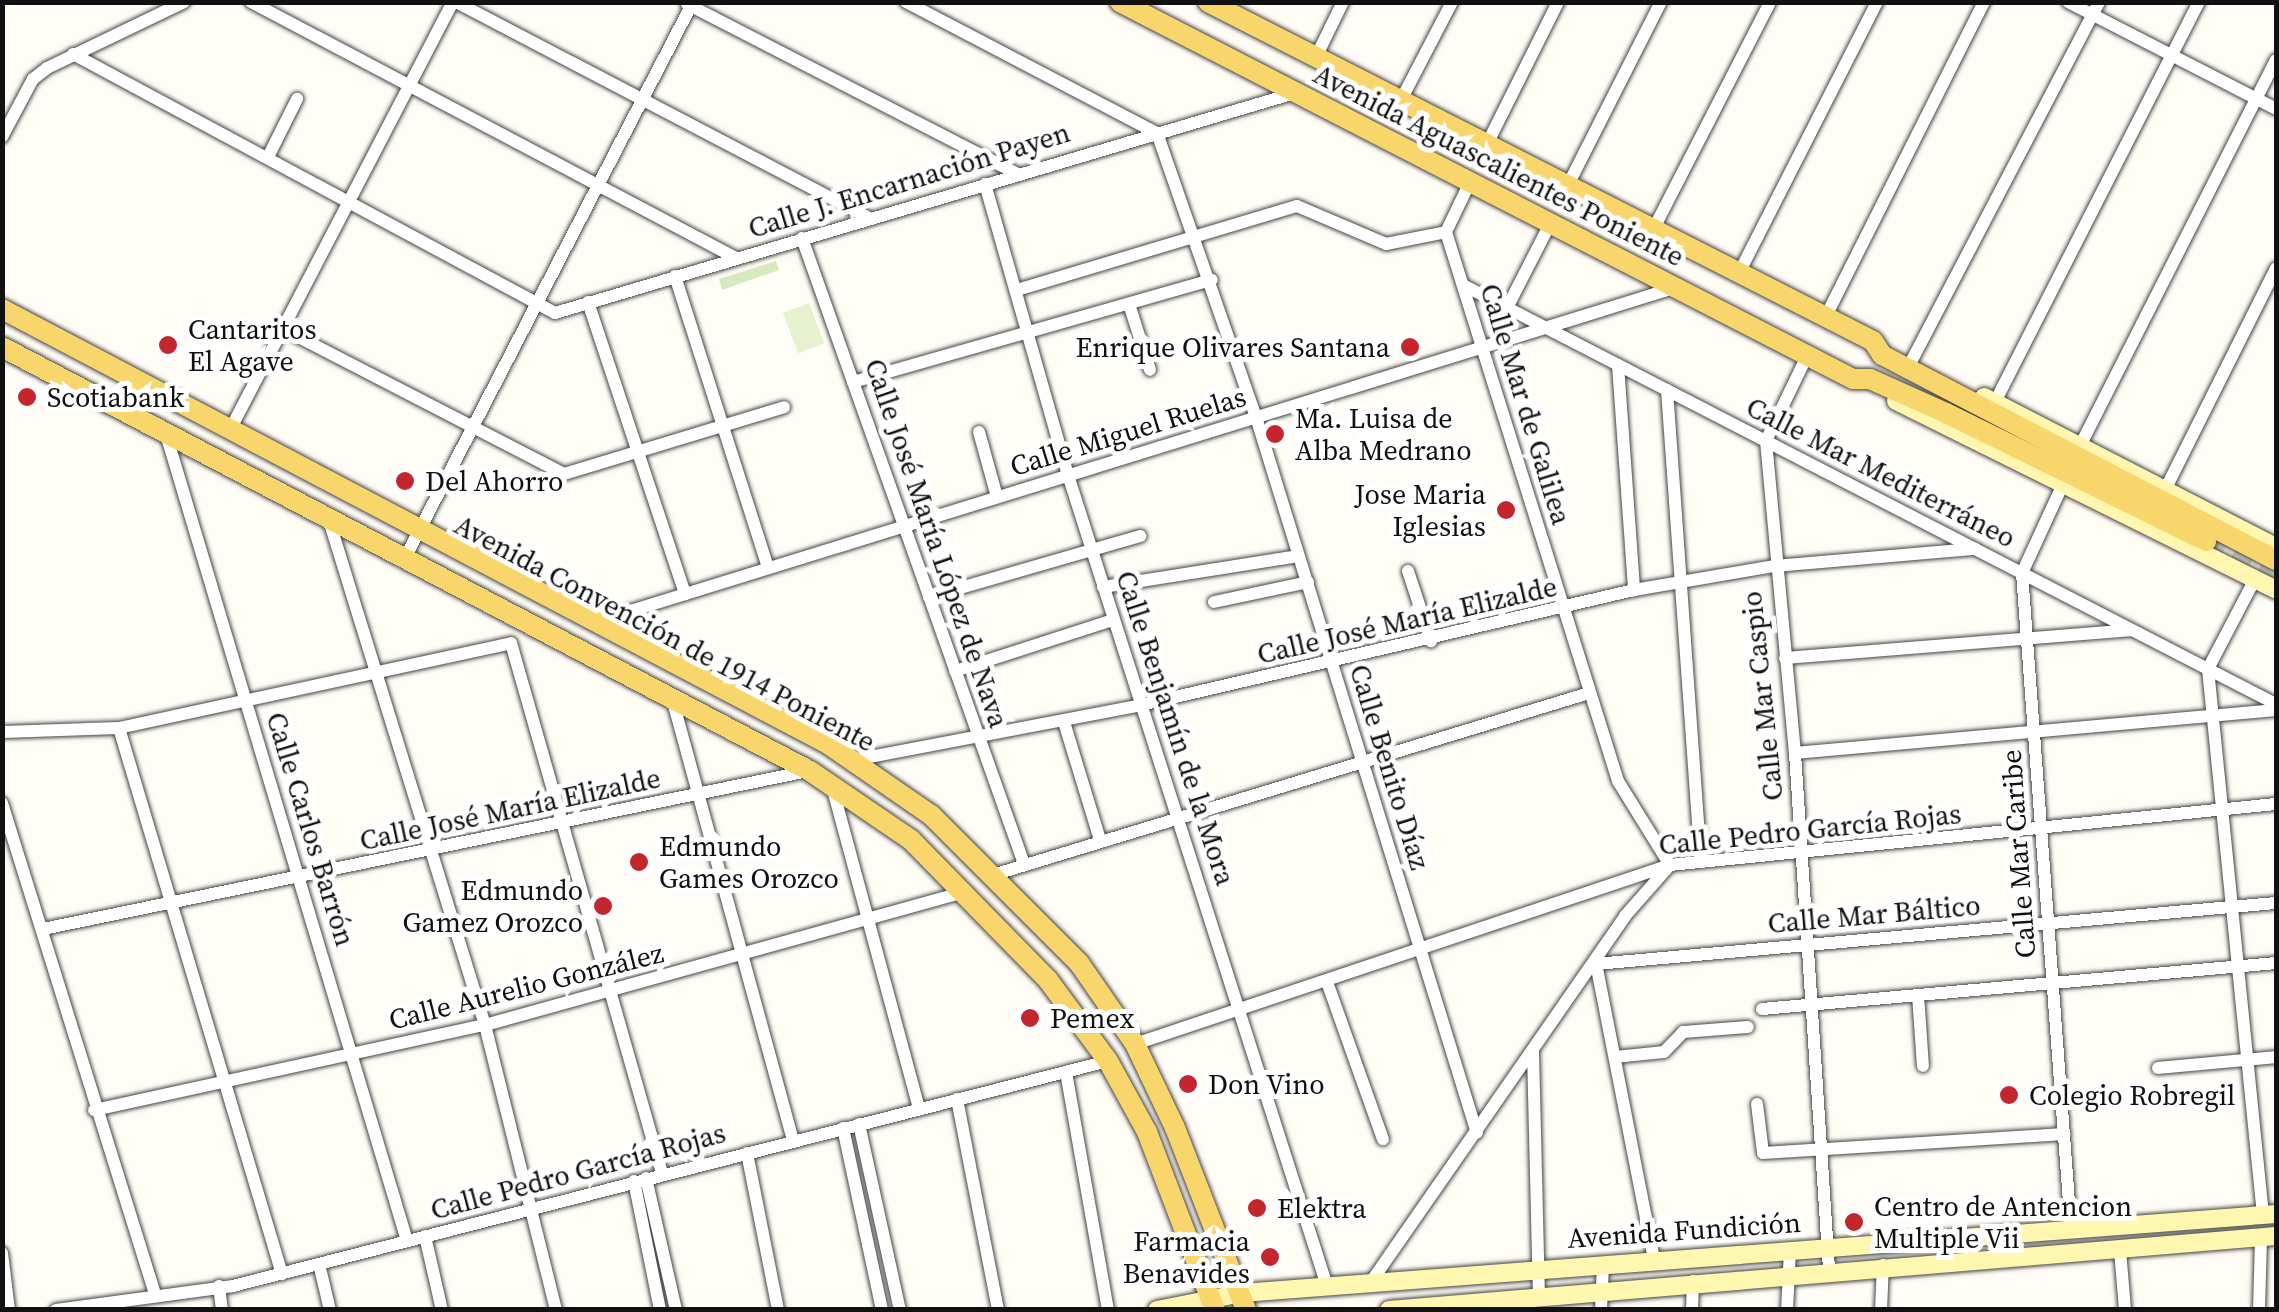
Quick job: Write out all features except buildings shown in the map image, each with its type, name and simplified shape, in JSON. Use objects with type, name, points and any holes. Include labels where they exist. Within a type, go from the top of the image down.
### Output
[{"type":"main road","name":"Avenida Aguascalientes Poniente","points":[[1120,2],[1853,379],[1870,380],[1946,413],[2206,541]]},
{"type":"main road","name":"Avenida Aguascalientes Poniente","points":[[1208,2],[1238,9],[1400,102],[1873,341],[1882,355],[2275,547]]},
{"type":"main road","name":"Avenida Convención de 1914 Poniente","points":[[2,310],[854,760],[930,815],[996,874],[1080,963],[1135,1044],[1244,1301]]},
{"type":"main road","name":"Avenida Convención de 1914 Poniente","points":[[2,347],[810,771],[911,840],[1048,980],[1108,1061],[1147,1132],[1214,1304]]},
{"type":"street","points":[[2,137],[33,79],[73,54],[184,2]]},
{"type":"street","points":[[251,2],[411,83],[736,258]]},
{"type":"street","points":[[230,430],[454,2],[870,218]]},
{"type":"street","points":[[906,2],[1157,132]]},
{"type":"street","points":[[1316,56],[1343,2]]},
{"type":"street","points":[[1400,102],[1452,2]]},
{"type":"street","points":[[1486,146],[1558,2]]},
{"type":"street","points":[[1566,187],[1661,2]]},
{"type":"street","points":[[1654,230],[1770,2]]},
{"type":"street","points":[[1739,273],[1877,2]]},
{"type":"street","points":[[1825,318],[1984,2]]},
{"type":"street","points":[[2068,2],[2096,9],[2172,56],[2276,109]]},
{"type":"street","points":[[1994,402],[2199,2]]},
{"type":"street","points":[[405,558],[690,4],[1018,174]]},
{"type":"street","points":[[1912,360],[2096,9]]},
{"type":"street","points":[[73,54],[351,198],[538,303]]},
{"type":"street","points":[[2080,446],[2276,60]]},
{"type":"street","name":"Calle J. Encarnación Payen","points":[[538,303],[555,313],[1298,92]]},
{"type":"street","points":[[270,156],[297,99]]},
{"type":"street","name":"Calle Benito Díaz","points":[[1157,132],[1212,280],[1256,417],[1477,1133]]},
{"type":"street","points":[[1017,290],[1297,206],[1386,244],[1446,232],[1471,180]]},
{"type":"street","name":"Calle Benjamín de la Mora","points":[[985,184],[1068,475],[1327,1286]]},
{"type":"street","points":[[1507,308],[1551,222]]},
{"type":"street","name":"Calle Mar de Galilea","points":[[1446,232],[1618,781],[1670,865]]},
{"type":"street","name":"Calle José María López de Nava","points":[[802,238],[1024,864]]},
{"type":"street","points":[[2164,490],[2276,268]]},
{"type":"street","points":[[675,276],[768,568]]},
{"type":"street","points":[[853,382],[1212,280]]},
{"type":"street","name":"Calle Mar Mediterráneo","points":[[1463,285],[2276,707]]},
{"type":"street","name":"Calle Miguel Ruelas","points":[[594,622],[1676,287]]},
{"type":"street","points":[[588,302],[685,594]]},
{"type":"street","points":[[1130,304],[1150,370]]},
{"type":"street","points":[[283,329],[564,474],[640,454],[784,407]]},
{"type":"street","name":"Avenida Aguascalientes Poniente","points":[[1873,341],[2275,547]]},
{"type":"street","name":"Calle Mar Caspio","points":[[1807,356],[1766,441],[1795,753],[1829,1269]]},
{"type":"street","points":[[1618,365],[1634,590]]},
{"type":"street","name":"Avenida Aguascalientes Poniente","points":[[1853,379],[2276,590]]},
{"type":"street","points":[[1667,390],[1684,581],[1701,862]]},
{"type":"street","name":"Calle Carlos Barrón","points":[[165,432],[407,1241]]},
{"type":"street","points":[[980,432],[996,498]]},
{"type":"street","name":"Calle Mar Caribe","points":[[2063,484],[2022,573],[2071,1230]]},
{"type":"street","points":[[328,517],[484,1025],[535,1206],[556,1310]]},
{"type":"street","points":[[930,598],[1140,536]]},
{"type":"street","name":"Calle José María Elizalde","points":[[854,760],[1141,706],[1431,641],[1634,590],[1775,566],[1975,549]]},
{"type":"street","points":[[1103,587],[1298,556]]},
{"type":"street","points":[[1408,571],[1431,641]]},
{"type":"street","points":[[2255,579],[2208,669],[2248,1060],[2270,1214]]},
{"type":"street","points":[[1214,602],[1308,582]]},
{"type":"street","points":[[955,671],[1113,620]]},
{"type":"street","points":[[522,622],[511,643],[662,1174]]},
{"type":"street","points":[[1785,658],[2132,630]]},
{"type":"street","points":[[2,732],[119,728],[511,643]]},
{"type":"street","points":[[996,874],[1589,693]]},
{"type":"street","points":[[672,698],[794,1141]]},
{"type":"street","points":[[1795,753],[2276,707]]},
{"type":"street","points":[[1064,722],[1100,840]]},
{"type":"street","points":[[119,728],[168,907],[282,1274]]},
{"type":"street","name":"Calle José María Elizalde","points":[[44,929],[168,907],[810,771]]},
{"type":"street","points":[[831,783],[863,919],[919,1109]]},
{"type":"street","points":[[2,803],[44,929],[94,1110],[155,1294]]},
{"type":"street","name":"Calle Pedro García Rojas","points":[[1135,1044],[1670,865],[2276,804]]},
{"type":"street","points":[[1371,1282],[1642,894],[1670,865]]},
{"type":"street","name":"Calle Aurelio González","points":[[94,1110],[225,1085],[484,1025],[965,892]]},
{"type":"street","name":"Calle Mar Báltico","points":[[1596,964],[2276,904]]},
{"type":"street","points":[[1762,1009],[2276,963]]},
{"type":"street","points":[[1596,964],[1654,1259]]},
{"type":"street","points":[[1327,982],[1383,1138]]},
{"type":"street","points":[[1918,994],[1923,1066]]},
{"type":"street","points":[[1615,1057],[1664,1052],[1683,1032],[1748,1027]]},
{"type":"street","points":[[1534,1052],[1539,1294]]},
{"type":"street","points":[[2158,1068],[2276,1058]]},
{"type":"street","name":"Calle Pedro García Rojas","points":[[56,1310],[282,1274],[1108,1061]]},
{"type":"street","points":[[1066,1072],[1108,1310]]},
{"type":"street","points":[[957,1100],[998,1310]]},
{"type":"street","points":[[1757,1104],[1763,1153],[1822,1154],[2064,1134]]},
{"type":"street","points":[[859,1124],[900,1310]]},
{"type":"street","points":[[843,1128],[882,1310]]},
{"type":"street","points":[[747,1152],[778,1310]]},
{"type":"street","points":[[640,1180],[660,1310]]},
{"type":"street","points":[[640,1180],[676,1310]]},
{"type":"street","name":"Avenida Fundición","points":[[1158,1310],[1371,1282],[2270,1214]]},
{"type":"street","points":[[425,1236],[442,1310]]},
{"type":"street","points":[[2259,1310],[2269,1237]]},
{"type":"street","name":"Avenida Fundición","points":[[1389,1310],[1789,1272],[2269,1237]]},
{"type":"street","points":[[1787,1310],[1790,1250]]},
{"type":"street","points":[[2120,1250],[2125,1310]]},
{"type":"street","points":[[2,1253],[9,1310]]},
{"type":"street","points":[[319,1264],[330,1310]]},
{"type":"street","points":[[1601,1310],[1603,1264]]},
{"type":"street","points":[[1880,1310],[1882,1265]]},
{"type":"street","points":[[1398,1308],[1411,1290],[1464,1274]]},
{"type":"street","points":[[1692,1310],[1693,1281]]},
{"type":"street","points":[[219,1286],[222,1310]]},
{"type":"green space","points":[[776,261],[779,270],[722,290],[719,279]]},
{"type":"green space","points":[[809,303],[824,343],[798,353],[783,313]]},
{"type":"tunnel","points":[[2206,541],[2276,578]]},
{"type":"place","name":"Cantaritos El Agave","points":[[168,345]]},
{"type":"place","name":"Enrique Olivares Santana","points":[[1410,347]]},
{"type":"place","name":"Scotiabank","points":[[27,397]]},
{"type":"place","name":"Ma. Luisa de Alba Medrano","points":[[1275,434]]},
{"type":"place","name":"Del Ahorro","points":[[405,481]]},
{"type":"place","name":"Jose Maria Iglesias","points":[[1506,510]]},
{"type":"place","name":"Edmundo Games Orozco","points":[[639,862]]},
{"type":"place","name":"Edmundo Gamez Orozco","points":[[603,906]]},
{"type":"place","name":"Pemex","points":[[1030,1018]]},
{"type":"place","name":"Don Vino","points":[[1188,1084]]},
{"type":"place","name":"Colegio Robregil","points":[[2009,1095]]},
{"type":"place","name":"Elektra","points":[[1257,1208]]},
{"type":"place","name":"Centro de Antencion Multiple Vii","points":[[1854,1222]]},
{"type":"place","name":"Farmacia Benavides","points":[[1270,1257]]}]
